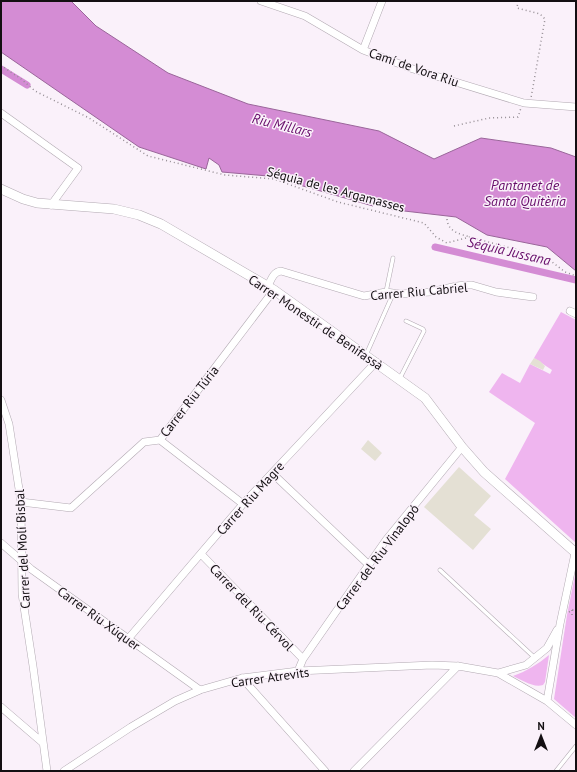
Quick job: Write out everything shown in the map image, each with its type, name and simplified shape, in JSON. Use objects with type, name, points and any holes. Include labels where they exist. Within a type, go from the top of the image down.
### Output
[{"type":"street","name":"Camí de Vora Riu","points":[[261,1],[304,16],[363,50],[413,69],[527,103],[576,107]]},
{"type":"street","points":[[363,50],[382,1]]},
{"type":"street","points":[[1,113],[78,168],[52,205]]},
{"type":"street","name":"Carrer Monestir de Benifassà","points":[[1,189],[23,199],[52,205],[114,209],[138,215],[161,224],[271,288],[425,398],[462,448],[484,472],[576,553]]},
{"type":"street","name":"Carrer Riu Cabriel","points":[[271,288],[274,274],[281,271],[360,295],[368,296],[386,292],[393,294],[430,292],[457,286],[472,285],[496,292],[533,297]]},
{"type":"street","name":"Carrer Riu Túria","points":[[21,502],[71,508],[144,442],[160,440],[271,288]]},
{"type":"street","name":"Carrer Riu Magre","points":[[128,639],[243,504],[376,362]]},
{"type":"street","name":"Carrer del Molí Bisbal","points":[[1,400],[9,424],[21,502],[22,594],[47,771]]},
{"type":"street","points":[[160,440],[243,504]]},
{"type":"street","name":"Carrer del Riu Vinalopó","points":[[298,671],[303,659],[386,540],[462,448]]},
{"type":"street","points":[[272,473],[369,565]]},
{"type":"street","name":"Carrer Riu Xúquer","points":[[1,543],[31,569],[200,690]]},
{"type":"street","points":[[547,701],[560,624],[576,553]]},
{"type":"street","name":"Carrer del Riu Cérvol","points":[[201,554],[303,659]]},
{"type":"street","points":[[498,673],[526,665],[535,658],[547,648],[560,624]]},
{"type":"street","points":[[547,648],[555,655]]},
{"type":"street","name":"Carrer Atrevits","points":[[64,771],[131,727],[175,701],[200,690],[242,678],[298,671],[432,665],[458,666],[498,673]]},
{"type":"street","points":[[354,771],[458,666]]},
{"type":"street","points":[[498,673],[547,701],[576,725]]},
{"type":"street","points":[[242,678],[325,771]]},
{"type":"street","points":[[1,707],[43,743]]},
{"type":"lane","points":[[386,292],[393,258]]},
{"type":"lane","points":[[366,355],[393,294]]},
{"type":"lane","points":[[400,379],[424,331],[423,329],[406,321]]},
{"type":"lane","points":[[440,570],[535,658]]},
{"type":"lane","points":[[556,771],[576,746]]},
{"type":"path","points":[[454,126],[489,118],[518,117],[527,103],[545,19],[540,14],[517,8],[518,1]]},
{"type":"path","name":"Séquia de les Argamasses","points":[[1,65],[20,78],[35,91],[89,118],[148,156],[225,175],[274,179],[338,202],[424,223],[436,237],[447,243],[470,237]]},
{"type":"path","points":[[446,219],[448,227],[451,230],[470,237],[547,258],[565,272],[576,276]]},
{"type":"path","points":[[572,610],[572,615],[576,615]]},
{"type":"shaded area","points":[[561,312],[576,320],[576,543],[505,479],[535,423],[489,392],[502,373],[520,383],[530,364],[550,374],[552,370],[534,358]]},
{"type":"shaded area","points":[[576,570],[576,718],[554,699],[567,615]]},
{"type":"shaded area","points":[[549,655],[545,682],[543,685],[531,685],[513,676],[532,667]]},
{"type":"water","name":"Pantanet de Santa Quitèria","points":[[1,1],[71,1],[96,26],[168,73],[248,104],[379,131],[434,159],[481,138],[551,148],[576,157],[576,271],[547,247],[487,235],[456,217],[387,209],[383,201],[378,201],[373,206],[268,176],[222,172],[219,165],[209,158],[206,169],[139,147],[1,52]]},
{"type":"building","points":[[534,358],[545,366],[543,370],[530,364]]},
{"type":"building","points":[[368,440],[382,453],[375,461],[361,449]]},
{"type":"building","points":[[459,467],[491,496],[474,515],[491,529],[473,550],[424,507]]},
{"type":"waterway","name":"Séquia de les Argamasses","points":[[1,69],[27,85]]},
{"type":"waterway","name":"Séquia Jussana","points":[[435,247],[576,280]]},
{"type":"water label","name":"Riu Millars","points":[[282,125]]}]
